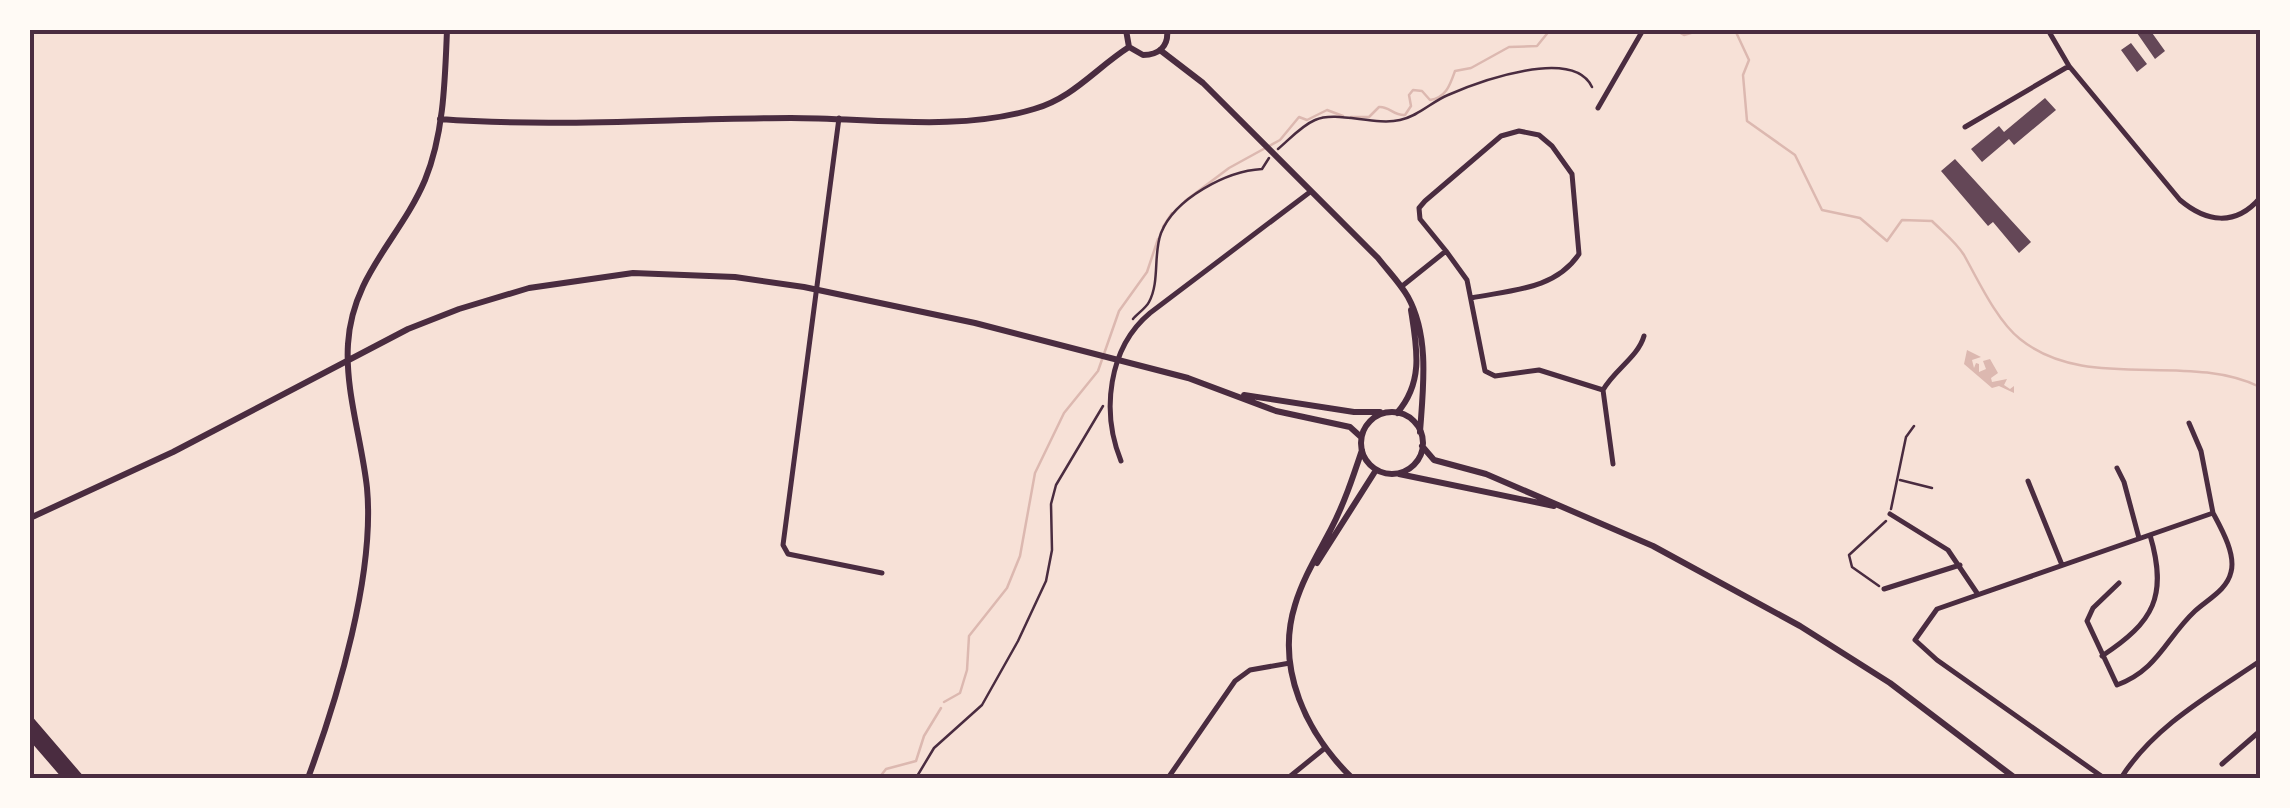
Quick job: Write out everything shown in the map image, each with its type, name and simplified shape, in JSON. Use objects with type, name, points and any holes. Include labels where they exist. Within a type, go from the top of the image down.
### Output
[{"type":"highway","points":[[30,721],[80,778]]},
{"type":"highway","points":[[30,734],[68,778]]},
{"type":"street","points":[[308,778],[352,630],[368,524],[348,345],[368,271],[425,181],[440,119],[447,30]]},
{"type":"street","points":[[1126,30],[1130,47],[1144,56],[1160,50],[1167,30]]},
{"type":"street","points":[[1598,108],[1643,30]]},
{"type":"street","points":[[2048,30],[2069,66],[2180,200],[2196,214],[2224,220],[2250,208],[2260,198]]},
{"type":"street","points":[[440,119],[947,120],[1000,116],[1036,109],[1067,96],[1130,47]]},
{"type":"street","points":[[1160,50],[1204,82],[1378,258],[1408,298],[1421,336],[1422,446],[1414,465],[1395,474]]},
{"type":"street","points":[[1966,127],[2069,66]]},
{"type":"street","points":[[839,118],[782,544],[788,554],[882,573]]},
{"type":"street","points":[[1471,298],[1550,280],[1580,254],[1572,174],[1546,140],[1519,131],[1501,136],[1424,201],[1419,208],[1420,219],[1463,271],[1485,371],[1490,375],[1539,370],[1602,390]]},
{"type":"street","points":[[1121,461],[1114,443],[1110,407],[1112,386],[1128,335],[1310,192]]},
{"type":"street","points":[[1401,287],[1446,251]]},
{"type":"street","points":[[30,518],[157,460],[408,329],[490,299],[632,272],[736,278],[804,287],[1092,351],[1233,393],[1276,410],[1350,427],[1362,437]]},
{"type":"street","points":[[1352,778],[1325,748],[1298,701],[1290,664],[1289,629],[1302,585],[1345,497],[1362,450],[1362,437],[1370,422],[1392,413],[1414,388],[1418,370],[1408,298]]},
{"type":"street","points":[[1613,464],[1602,390],[1640,348],[1644,336]]},
{"type":"street","points":[[1233,393],[1354,412],[1392,413],[1411,420],[1420,432]]},
{"type":"street","points":[[2119,583],[2086,621],[2113,683],[2123,683],[2154,661],[2194,612],[2222,588],[2232,568],[2222,528],[2213,513],[2201,451],[2189,423]]},
{"type":"street","points":[[1422,446],[1434,460],[1486,474],[1653,546],[1800,626],[1890,684],[2014,778]]},
{"type":"street","points":[[1362,450],[1376,470],[1574,510]]},
{"type":"street","points":[[2117,468],[2139,538]]},
{"type":"street","points":[[1302,585],[1376,470]]},
{"type":"street","points":[[2028,481],[2062,565]]},
{"type":"street","points":[[2104,778],[1936,660],[1915,640],[1936,608],[2213,513]]},
{"type":"street","points":[[1890,514],[1948,550],[1977,594]]},
{"type":"street","points":[[2102,656],[2145,621],[2156,601],[2159,571],[2150,534]]},
{"type":"street","points":[[1884,589],[1960,565]]},
{"type":"street","points":[[2121,778],[2137,752],[2156,734],[2260,660]]},
{"type":"street","points":[[1168,778],[1235,681],[1250,670],[1290,664]]},
{"type":"street","points":[[2222,764],[2260,731]]},
{"type":"street","points":[[1288,778],[1325,748]]},
{"type":"path","points":[[1290,140],[1300,128],[1322,117],[1370,122],[1404,119],[1450,94],[1522,72],[1574,70],[1587,76],[1592,87]]},
{"type":"path","points":[[1132,320],[1148,303],[1161,232],[1171,216],[1221,180],[1245,170],[1262,169]]},
{"type":"path","points":[[916,778],[934,748],[982,705],[1018,641],[1046,580],[1052,550],[1050,504],[1056,485],[1106,399]]},
{"type":"path","points":[[1884,589],[1861,575],[1848,561],[1853,548],[1877,531],[1890,514],[1906,437],[1914,426]]},
{"type":"path","points":[[1900,480],[1932,488]]},
{"type":"shaded area","points":[[1967,350],[1981,357],[1972,360],[1974,368],[1979,364],[1979,372],[1986,369],[1983,361],[1990,359],[1998,373],[1991,378],[1992,382],[2007,379],[2004,385],[2010,389],[2014,386],[2014,393],[1999,386],[1992,388],[1964,364]]},
{"type":"building","points":[[2150,30],[2165,51],[2155,59],[2137,33]]},
{"type":"building","points":[[2131,43],[2147,64],[2137,72],[2121,50]]},
{"type":"building","points":[[2045,98],[2056,110],[2014,145],[2009,139],[1982,162],[1971,149],[1999,126],[2004,132]]},
{"type":"building","points":[[1955,159],[2031,242],[2019,253],[1993,222],[1988,226],[1941,171]]},
{"type":"waterway","points":[[1351,117],[1369,117],[1379,107],[1405,115],[1413,90],[1422,91],[1430,100],[1440,97],[1455,71],[1471,68],[1509,47],[1537,46],[1550,30]]},
{"type":"waterway","points":[[1675,30],[1684,35],[1701,30]]},
{"type":"waterway","points":[[1735,30],[1749,60],[1743,75],[1747,121],[1795,155],[1822,210],[1860,218],[1887,241],[1902,220],[1932,221],[1961,250],[2004,322],[2020,339],[2047,355],[2106,368],[2201,372],[2260,387]]},
{"type":"waterway","points":[[1185,201],[1229,168],[1280,140],[1299,117],[1307,120],[1327,110],[1343,116]]},
{"type":"waterway","points":[[1163,227],[1172,213]]},
{"type":"waterway","points":[[944,702],[960,693],[967,670],[969,636],[1007,588],[1020,556],[1035,473],[1064,413],[1098,371],[1119,311],[1147,272],[1158,239]]},
{"type":"waterway","points":[[879,778],[886,769],[916,761],[924,736],[941,708]]}]
